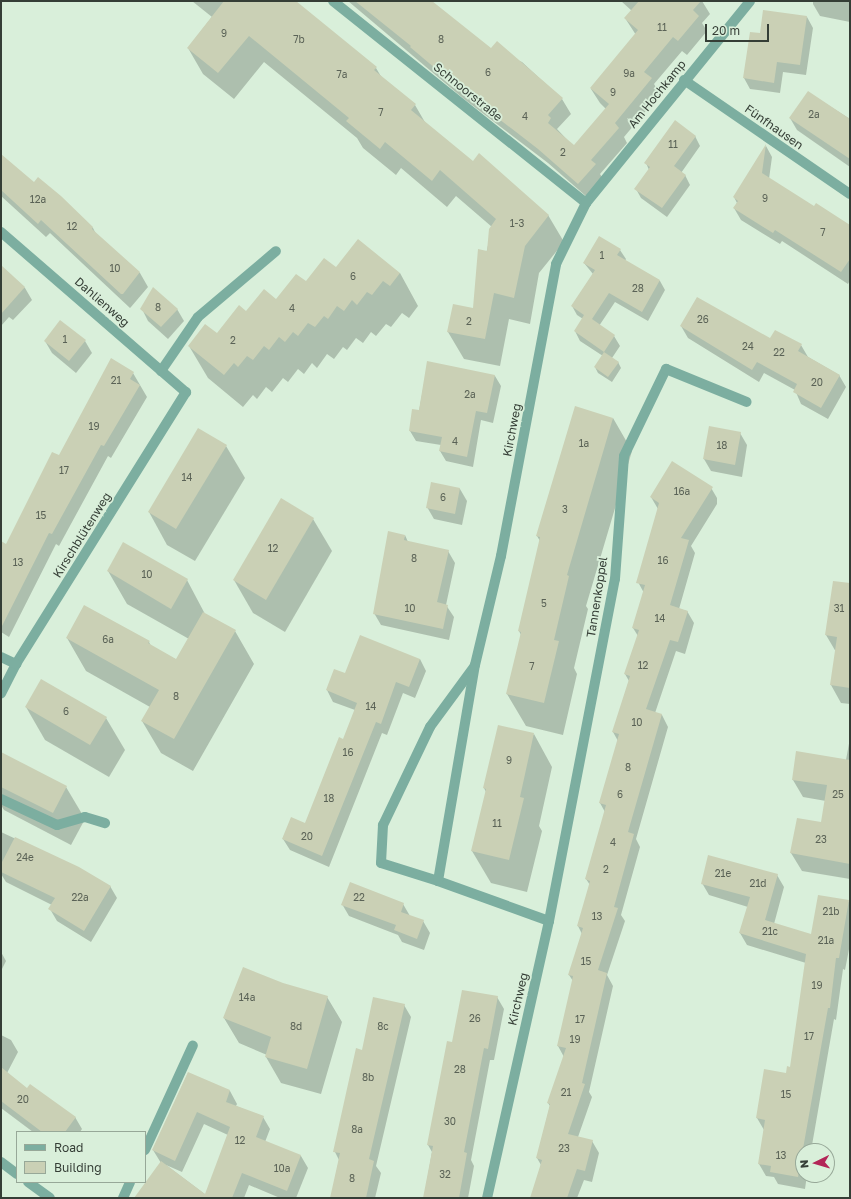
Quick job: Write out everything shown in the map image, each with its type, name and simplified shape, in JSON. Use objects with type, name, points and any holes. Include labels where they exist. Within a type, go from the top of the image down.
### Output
[{"type":"street","name":"Schnoorstraße","points":[[333,1],[586,204]]},
{"type":"street","name":"Am Hochkamp","points":[[586,204],[746,2]]},
{"type":"street","name":"Fünfhausen","points":[[684,80],[850,194]]},
{"type":"street","name":"Kirchweg","points":[[438,881],[476,665],[501,556],[556,264],[586,204]]},
{"type":"street","name":"Dahlienweg","points":[[1,232],[186,392]]},
{"type":"street","points":[[161,371],[198,317],[276,251]]},
{"type":"street","name":"Tannenkoppel","points":[[548,920],[615,579],[624,456],[666,370],[747,402]]},
{"type":"street","name":"Kirschblütenweg","points":[[1,693],[16,664],[186,392]]},
{"type":"street","points":[[1,657],[16,664]]},
{"type":"street","name":"Kirchweg","points":[[476,665],[430,727],[383,825],[381,863],[438,881],[548,920],[487,1198]]},
{"type":"street","points":[[1,799],[57,825],[85,817],[105,823]]},
{"type":"street","points":[[146,1148],[193,1045]]},
{"type":"street","points":[[1,1162],[16,1173]]},
{"type":"street","points":[[29,1183],[50,1198]]},
{"type":"street","points":[[123,1198],[130,1183]]},
{"type":"building","points":[[224,1],[296,1],[377,67],[374,70],[416,104],[411,110],[473,161],[479,153],[549,215],[525,246],[514,298],[494,293],[485,339],[447,332],[453,304],[473,308],[478,249],[487,251],[489,229],[496,219],[440,170],[432,181],[385,142],[380,149],[346,121],[349,118],[249,36],[218,73],[187,48]]},
{"type":"building","points":[[355,1],[432,1],[491,48],[497,41],[563,98],[548,115],[551,118],[548,123],[574,145],[609,104],[590,88],[638,30],[624,18],[639,1],[701,1],[693,10],[699,16],[678,41],[673,37],[644,72],[652,78],[615,123],[619,128],[591,160],[596,164],[578,184],[538,149],[455,85],[410,47],[411,46]]},
{"type":"building","points":[[763,10],[807,16],[800,65],[777,62],[774,83],[743,78],[750,32],[760,33]]},
{"type":"building","points":[[808,91],[850,119],[850,159],[789,118]]},
{"type":"building","points":[[675,120],[696,136],[674,166],[686,175],[662,208],[634,189],[650,167],[644,163]]},
{"type":"building","points":[[766,144],[762,173],[814,206],[816,203],[850,225],[850,259],[841,272],[775,230],[773,233],[733,208],[738,201],[733,197]]},
{"type":"building","points":[[1,154],[34,182],[38,177],[61,196],[93,227],[92,229],[140,272],[123,294],[121,294],[41,220],[38,224],[1,190]]},
{"type":"building","points":[[599,236],[621,249],[617,255],[660,280],[642,312],[609,293],[592,319],[615,335],[604,352],[574,331],[584,315],[571,306],[595,270],[583,263]]},
{"type":"building","points":[[358,239],[400,273],[390,286],[383,281],[372,295],[367,292],[357,305],[352,300],[344,311],[337,306],[328,319],[324,316],[315,327],[308,323],[298,336],[293,332],[285,342],[279,337],[269,350],[264,346],[253,360],[247,356],[238,367],[234,363],[224,375],[188,346],[205,324],[217,333],[239,305],[246,311],[264,289],[276,299],[296,274],[306,281],[324,258],[336,267]]},
{"type":"building","points":[[1,265],[25,287],[1,314]]},
{"type":"building","points":[[153,287],[178,309],[161,327],[140,309]]},
{"type":"building","points":[[697,297],[770,338],[775,330],[802,344],[798,351],[840,375],[821,408],[793,392],[797,384],[757,362],[752,370],[680,326]]},
{"type":"building","points":[[60,320],[86,340],[69,361],[44,341]]},
{"type":"building","points":[[604,352],[619,362],[608,377],[594,367]]},
{"type":"building","points":[[111,358],[134,372],[130,379],[140,385],[104,446],[101,445],[52,534],[49,533],[1,628],[1,541],[6,544],[52,452],[59,455]]},
{"type":"building","points":[[427,361],[495,375],[487,413],[476,411],[467,457],[439,451],[442,437],[409,431],[412,409],[419,410]]},
{"type":"building","points":[[575,406],[613,418],[567,575],[569,576],[554,640],[559,641],[544,703],[506,694],[521,632],[518,631],[540,537],[536,536]]},
{"type":"building","points":[[709,426],[741,432],[735,465],[703,459]]},
{"type":"building","points":[[198,428],[227,445],[176,529],[148,512]]},
{"type":"building","points":[[672,461],[713,487],[681,538],[689,540],[670,605],[688,611],[678,642],[670,640],[646,709],[662,714],[628,832],[634,834],[614,907],[618,908],[598,970],[607,973],[582,1083],[585,1084],[568,1134],[593,1140],[585,1171],[577,1169],[567,1198],[530,1198],[542,1160],[536,1158],[550,1104],[547,1103],[566,1048],[557,1046],[573,976],[568,975],[583,928],[577,926],[590,881],[585,879],[606,805],[599,803],[619,734],[612,732],[630,676],[624,674],[639,630],[632,628],[645,585],[636,583],[659,503],[650,497]]},
{"type":"building","points":[[431,482],[460,488],[455,514],[426,508]]},
{"type":"building","points":[[281,498],[314,518],[266,600],[233,580]]},
{"type":"building","points":[[388,531],[405,535],[404,540],[449,550],[437,602],[448,605],[443,629],[373,614]]},
{"type":"building","points":[[123,542],[188,579],[171,609],[107,571]]},
{"type":"building","points":[[833,581],[850,583],[850,688],[830,685],[837,637],[825,635]]},
{"type":"building","points":[[84,605],[150,641],[148,643],[176,659],[203,612],[236,630],[174,739],[141,721],[159,690],[66,638]]},
{"type":"building","points":[[360,635],[420,659],[409,687],[396,682],[381,724],[376,722],[322,856],[282,839],[291,817],[305,823],[339,737],[343,739],[357,703],[326,690],[334,669],[345,673]]},
{"type":"building","points":[[41,679],[107,717],[90,745],[25,707]]},
{"type":"building","points":[[498,725],[534,733],[520,797],[524,798],[509,860],[471,851],[486,789],[483,788]]},
{"type":"building","points":[[796,751],[850,760],[850,864],[790,853],[797,818],[821,822],[827,785],[792,780]]},
{"type":"building","points":[[1,752],[67,786],[53,813],[1,787]]},
{"type":"building","points":[[15,837],[79,867],[111,886],[84,931],[48,909],[55,898],[1,872],[1,864]]},
{"type":"building","points":[[708,855],[778,874],[765,920],[811,934],[818,895],[849,900],[839,958],[836,958],[830,1008],[828,1008],[804,1143],[795,1143],[795,1176],[770,1172],[771,1166],[758,1164],[765,1120],[756,1118],[764,1069],[786,1073],[787,1066],[790,1067],[806,954],[739,933],[750,897],[701,884]]},
{"type":"building","points":[[350,882],[404,903],[401,912],[424,920],[417,939],[394,930],[396,925],[341,905]]},
{"type":"building","points":[[243,967],[283,983],[328,996],[307,1069],[265,1057],[271,1037],[223,1018]]},
{"type":"building","points":[[462,990],[498,996],[488,1049],[484,1048],[464,1152],[467,1153],[459,1198],[423,1198],[433,1146],[427,1145],[447,1041],[452,1042]]},
{"type":"building","points":[[373,997],[405,1004],[369,1159],[374,1161],[366,1198],[330,1198],[340,1153],[333,1152],[356,1048],[362,1050]]},
{"type":"building","points":[[1,1067],[27,1088],[30,1084],[76,1117],[66,1131],[41,1131],[1,1101]]},
{"type":"building","points":[[188,1072],[230,1090],[226,1102],[264,1116],[256,1137],[301,1155],[287,1191],[242,1173],[232,1198],[134,1198],[161,1161],[205,1194],[230,1127],[197,1112],[175,1161],[152,1150]]}]
